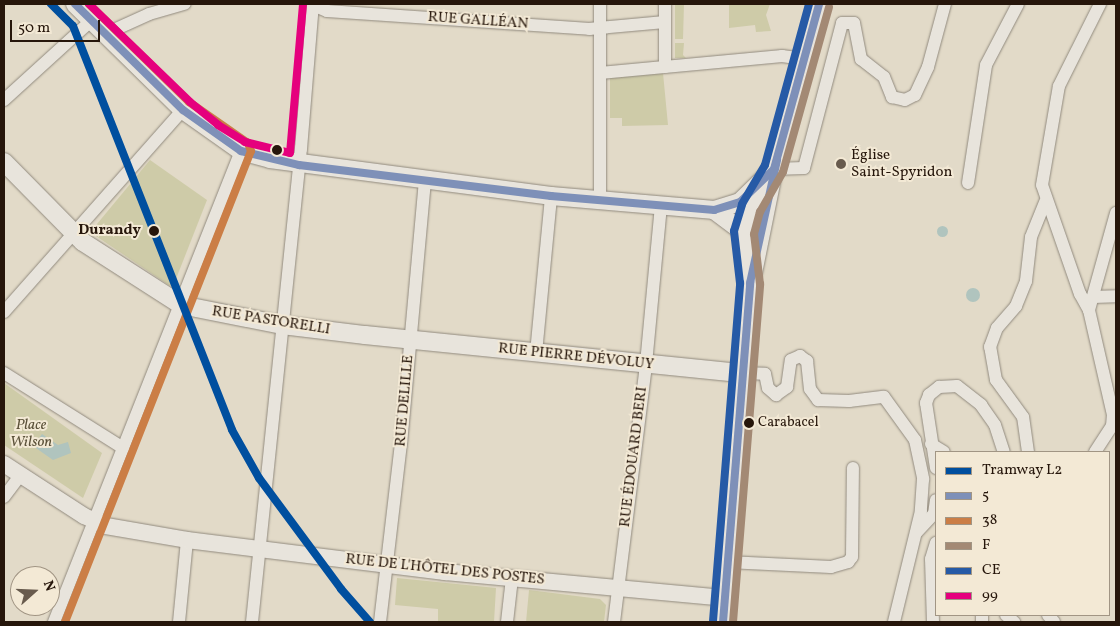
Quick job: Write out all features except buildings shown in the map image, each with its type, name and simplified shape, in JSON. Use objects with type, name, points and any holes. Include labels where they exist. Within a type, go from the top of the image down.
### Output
[{"type":"main road","points":[[75,4],[183,110],[241,151],[299,166],[425,179],[552,196],[714,210],[733,205],[749,194],[774,169]]},
{"type":"main road","points":[[722,622],[750,283],[774,169],[819,4]]},
{"type":"main road","name":"RUE PASTORELLI","points":[[4,162],[72,232],[181,305],[282,325],[410,339]]},
{"type":"main road","points":[[750,283],[744,234],[751,208],[774,169]]},
{"type":"main road","points":[[714,210],[744,234]]},
{"type":"main road","name":"RUE PIERRE DÉVOLUY","points":[[410,339],[742,373]]},
{"type":"street","points":[[105,34],[149,14],[185,4]]},
{"type":"street","points":[[600,4],[600,200]]},
{"type":"street","points":[[665,4],[665,68]]},
{"type":"street","points":[[774,169],[804,168],[842,23],[854,23],[861,59],[884,77],[892,97],[905,100],[915,95],[928,67],[945,4]]},
{"type":"street","points":[[968,183],[986,65],[1018,4]]},
{"type":"street","points":[[1096,451],[1112,435],[1113,416],[1091,304],[1045,202],[1042,179],[1059,86],[1100,4]]},
{"type":"street","points":[[252,622],[299,166],[313,5]]},
{"type":"street","name":"RUE GALLÉAN","points":[[313,5],[327,11],[589,29],[665,22]]},
{"type":"street","points":[[4,100],[92,20]]},
{"type":"street","points":[[600,72],[665,68],[782,56],[804,59]]},
{"type":"street","points":[[4,312],[72,232],[183,110]]},
{"type":"street","points":[[54,622],[241,151]]},
{"type":"street","name":"RUE DELILLE","points":[[380,622],[388,564],[425,179]]},
{"type":"street","points":[[536,352],[552,196]]},
{"type":"street","points":[[1028,451],[1023,418],[996,380],[990,347],[997,328],[1010,315],[1024,286],[1031,237],[1045,202]]},
{"type":"street","name":"RUE ÉDOUARD BERI","points":[[614,622],[646,364],[661,205]]},
{"type":"street","points":[[1091,304],[1116,213]]},
{"type":"street","points":[[1091,304],[1116,296]]},
{"type":"street","points":[[742,373],[765,374],[768,388],[776,395],[787,387],[791,360],[800,356],[807,361],[810,389],[818,400],[850,401],[880,396],[888,400],[920,452],[923,479],[917,532],[894,622]]},
{"type":"street","points":[[4,373],[123,448]]},
{"type":"street","points":[[935,463],[931,444],[928,399],[940,387],[953,386],[966,391],[985,409],[1000,436],[1004,451]]},
{"type":"street","points":[[931,444],[942,451]]},
{"type":"street","name":"RUE DE L'HÔTEL DES POSTES","points":[[4,464],[94,522],[187,540],[259,550],[512,578],[724,598]]},
{"type":"street","points":[[727,562],[831,567],[848,562],[852,557],[853,468]]},
{"type":"street","points":[[4,497],[20,476]]},
{"type":"street","points":[[917,532],[934,514],[935,507]]},
{"type":"street","points":[[179,622],[187,540]]},
{"type":"street","points":[[933,622],[931,559],[935,546]]},
{"type":"street","points":[[507,622],[512,578]]},
{"type":"green space","points":[[675,4],[684,4],[683,39],[675,39]]},
{"type":"green space","points":[[729,4],[770,4],[766,15],[771,31],[756,32],[755,25],[729,28]]},
{"type":"green space","points":[[675,43],[684,43],[683,55],[686,58],[675,58]]},
{"type":"green space","points":[[663,73],[668,125],[622,126],[622,118],[610,118],[610,78]]},
{"type":"green space","points":[[150,160],[207,200],[174,284],[170,286],[93,234],[92,230]]},
{"type":"green space","name":"Place Wilson","points":[[4,383],[102,453],[83,498],[4,445]]},
{"type":"green space","points":[[397,578],[496,588],[494,622],[438,622],[438,609],[395,605]]},
{"type":"green space","points":[[529,590],[600,599],[606,605],[604,622],[526,622]]},
{"type":"shaded area","points":[[942,225],[948,231],[942,237],[936,231]]},
{"type":"shaded area","points":[[973,288],[978,290],[980,295],[978,300],[973,302],[968,300],[966,295],[968,290]]},
{"type":"shaded area","points":[[42,434],[58,445],[68,442],[71,453],[53,460],[33,446]]},
{"type":"tram line","name":"L2","points":[[51,4],[73,26],[232,430],[259,478],[341,589],[370,622]]},
{"type":"transit line","name":"5","points":[[75,4],[183,110],[241,151],[299,165],[551,196],[714,210],[740,202],[774,169],[819,4]]},
{"type":"transit line","name":"38","points":[[65,622],[251,151],[248,143],[189,102],[89,4]]},
{"type":"transit line","name":"99","points":[[89,4],[190,102],[218,125],[245,142],[290,153],[303,4]]},
{"type":"transit line","name":"CE","points":[[713,621],[740,283],[734,231],[742,204],[765,165],[809,4]]},
{"type":"transit line","name":"F","points":[[733,622],[760,284],[754,234],[760,212],[783,172],[829,7]]},
{"type":"transit line","name":"5","points":[[723,622],[750,283],[777,160]]},
{"type":"place","name":"Église Saint-Spyridon","points":[[841,164]]},
{"type":"place","name":"Durandy","points":[[154,231]]},
{"type":"place","name":"Carabacel","points":[[749,423]]}]
